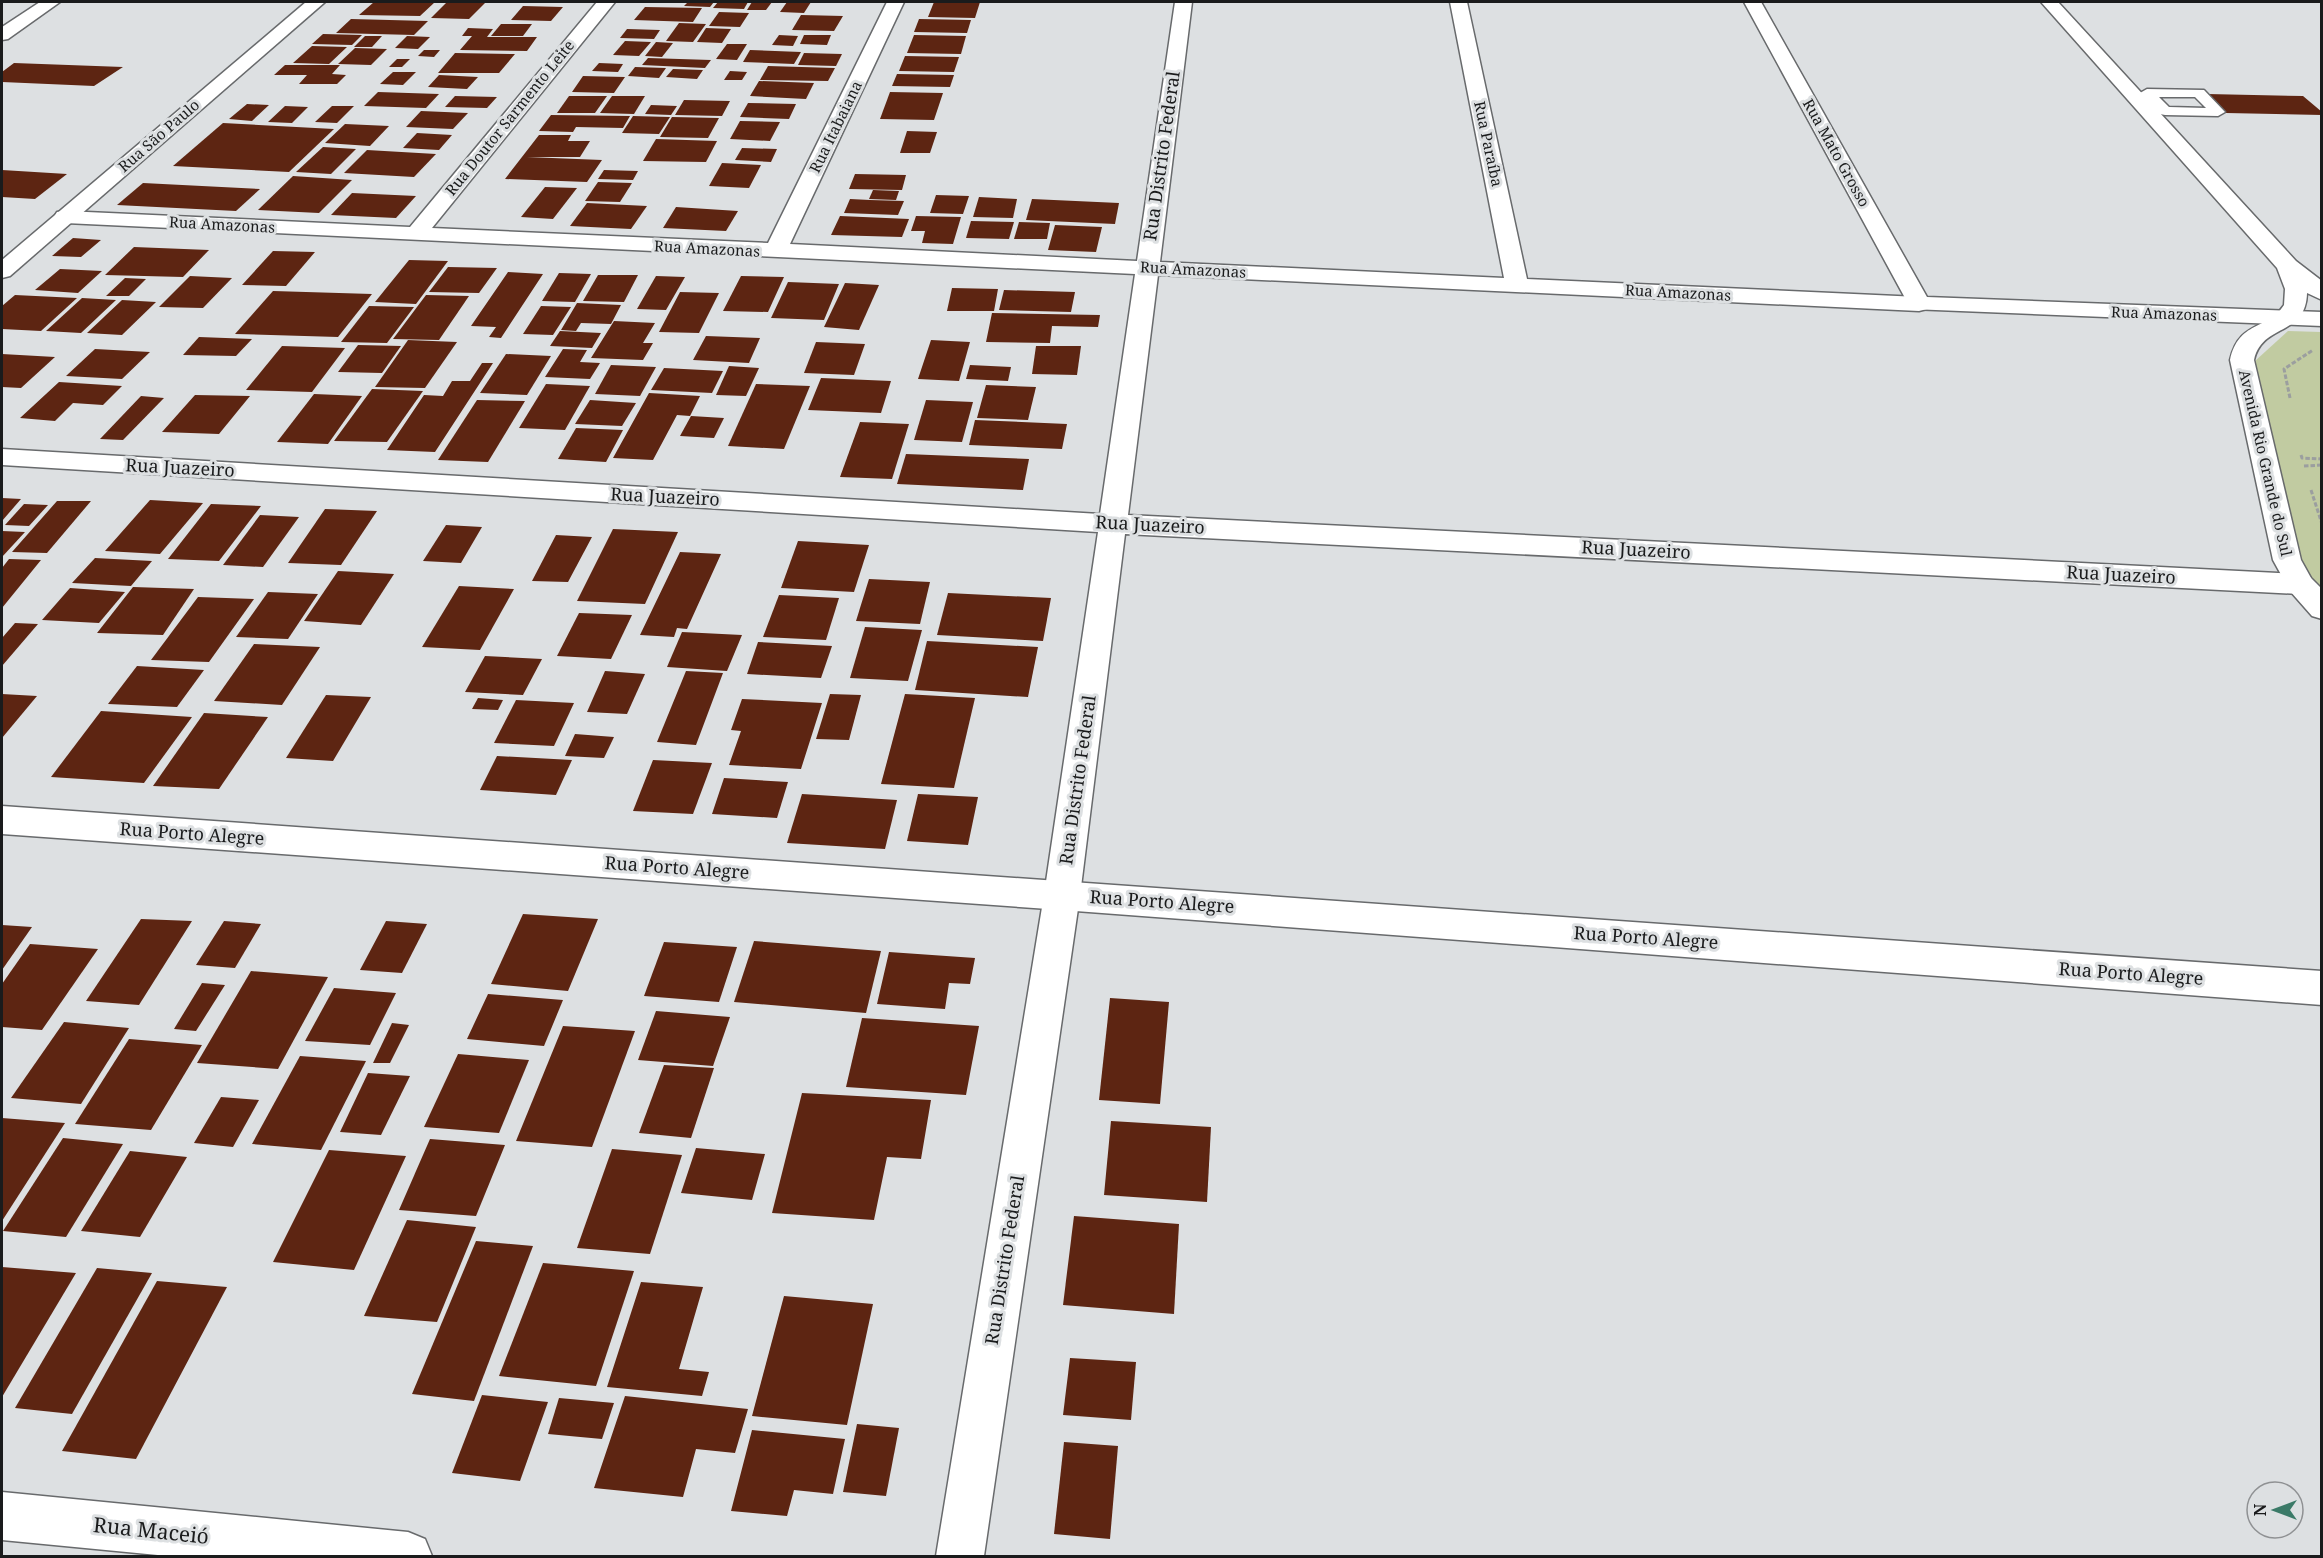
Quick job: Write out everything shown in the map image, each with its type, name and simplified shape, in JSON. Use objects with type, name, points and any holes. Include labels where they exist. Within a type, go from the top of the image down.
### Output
[{"type":"street","points":[[2,35],[51,2]]},
{"type":"street","name":"Rua São Paulo","points":[[2,272],[316,2]]},
{"type":"street","name":"Rua Doutor Sarmento Leite","points":[[415,234],[606,2]]},
{"type":"street","name":"Rua Itabaiana","points":[[775,252],[896,2]]},
{"type":"street","name":"Rua Distrito Federal","points":[[960,1557],[1062,895],[1184,2]]},
{"type":"street","name":"Rua Paraíba","points":[[1459,2],[1517,286]]},
{"type":"street","name":"Rua Mato Grosso","points":[[1752,2],[1919,304]]},
{"type":"street","points":[[2049,2],[2147,102],[2288,266],[2297,280],[2301,295],[2300,306],[2291,318]]},
{"type":"street","points":[[2061,2],[2073,29]]},
{"type":"street","name":"Rua Amazonas","points":[[65,217],[1517,286],[2322,319]]},
{"type":"street","points":[[2288,266],[2322,293]]},
{"type":"street","name":"Avenida Rio Grande do Sul","points":[[2291,318],[2248,344],[2242,360],[2282,545],[2290,567],[2300,584],[2322,609]]},
{"type":"street","name":"Rua Juazeiro","points":[[2,457],[1114,524],[2300,584]]},
{"type":"street","name":"Rua Porto Alegre","points":[[2,820],[2322,988]]},
{"type":"street","name":"Rua Maceió","points":[[2,1516],[408,1557]]},
{"type":"lane","points":[[2147,93],[2174,93],[2199,93],[2218,112],[2165,111],[2147,102],[2147,93]]},
{"type":"lane","points":[[2174,93],[2191,112]]},
{"type":"path","points":[[2291,402],[2284,369],[2322,345]]},
{"type":"path","points":[[2300,447],[2302,458],[2322,459]]},
{"type":"path","points":[[2307,474],[2304,464],[2322,465]]},
{"type":"path","points":[[2310,484],[2322,524]]},
{"type":"green space","points":[[2288,331],[2321,332],[2321,596],[2307,585],[2255,361]]},
{"type":"building","points":[[374,2],[435,2],[420,16],[359,15]]},
{"type":"building","points":[[447,2],[485,3],[469,19],[431,18]]},
{"type":"building","points":[[688,2],[714,2],[710,7],[684,6]]},
{"type":"building","points":[[718,2],[748,2],[744,9],[713,8]]},
{"type":"building","points":[[752,2],[772,2],[766,10],[747,10]]},
{"type":"building","points":[[787,2],[811,2],[804,13],[780,12]]},
{"type":"building","points":[[934,2],[980,2],[975,18],[928,17]]},
{"type":"building","points":[[523,6],[563,7],[551,21],[511,20]]},
{"type":"building","points":[[645,7],[702,8],[693,22],[634,20]]},
{"type":"building","points":[[719,12],[749,13],[740,27],[709,26]]},
{"type":"building","points":[[801,15],[843,16],[834,31],[792,30]]},
{"type":"building","points":[[351,19],[428,21],[414,35],[336,33]]},
{"type":"building","points":[[919,19],[971,20],[967,33],[914,32]]},
{"type":"building","points":[[679,23],[706,24],[693,42],[666,41]]},
{"type":"building","points":[[501,24],[532,24],[523,36],[491,36]]},
{"type":"building","points":[[468,28],[493,29],[487,37],[537,37],[527,51],[460,50],[472,36],[462,36]]},
{"type":"building","points":[[706,28],[731,29],[722,43],[697,42]]},
{"type":"building","points":[[627,29],[660,30],[654,39],[620,38]]},
{"type":"building","points":[[323,34],[362,35],[352,45],[312,44]]},
{"type":"building","points":[[779,35],[798,36],[793,46],[772,45]]},
{"type":"building","points":[[804,35],[831,35],[827,45],[800,44]]},
{"type":"building","points":[[914,35],[966,36],[961,54],[907,53]]},
{"type":"building","points":[[365,36],[382,36],[372,47],[354,47]]},
{"type":"building","points":[[407,36],[430,37],[418,49],[395,48]]},
{"type":"building","points":[[625,41],[651,42],[639,56],[613,55]]},
{"type":"building","points":[[656,42],[673,43],[662,57],[645,56]]},
{"type":"building","points":[[727,44],[747,44],[737,60],[716,59]]},
{"type":"building","points":[[312,46],[347,47],[329,64],[293,63]]},
{"type":"building","points":[[355,48],[387,49],[371,65],[338,64]]},
{"type":"building","points":[[424,50],[440,50],[434,57],[418,56]]},
{"type":"building","points":[[750,50],[801,52],[794,64],[743,62]]},
{"type":"building","points":[[455,53],[515,54],[499,73],[438,73]]},
{"type":"building","points":[[804,53],[842,54],[836,66],[798,65]]},
{"type":"building","points":[[905,56],[959,57],[954,72],[899,71]]},
{"type":"building","points":[[648,58],[711,60],[705,68],[642,65]]},
{"type":"building","points":[[397,59],[410,59],[402,67],[389,67]]},
{"type":"building","points":[[14,63],[123,67],[94,86],[2,82],[2,72]]},
{"type":"building","points":[[599,63],[623,64],[618,72],[592,71]]},
{"type":"building","points":[[285,65],[340,65],[332,74],[346,75],[337,84],[299,84],[307,75],[274,75]]},
{"type":"building","points":[[768,66],[835,68],[828,81],[760,80]]},
{"type":"building","points":[[635,67],[666,68],[659,78],[628,76]]},
{"type":"building","points":[[673,69],[703,70],[697,79],[666,77]]},
{"type":"building","points":[[730,71],[747,72],[742,80],[724,80]]},
{"type":"building","points":[[393,72],[416,72],[403,85],[380,84]]},
{"type":"building","points":[[897,74],[954,75],[950,87],[892,86]]},
{"type":"building","points":[[439,75],[478,77],[467,89],[428,87]]},
{"type":"building","points":[[583,76],[625,77],[614,93],[572,92]]},
{"type":"building","points":[[759,81],[814,83],[806,99],[750,96]]},
{"type":"building","points":[[378,92],[439,94],[426,108],[364,106]]},
{"type":"building","points":[[890,92],[943,93],[934,120],[880,119]]},
{"type":"building","points":[[2207,94],[2303,96],[2322,112],[2322,115],[2226,113],[2211,103]]},
{"type":"building","points":[[455,96],[497,97],[487,108],[445,107]]},
{"type":"building","points":[[569,96],[607,96],[595,113],[557,113]]},
{"type":"building","points":[[612,96],[645,96],[634,114],[600,113]]},
{"type":"building","points":[[684,100],[730,101],[722,116],[675,115]]},
{"type":"building","points":[[748,103],[796,104],[789,119],[740,117]]},
{"type":"building","points":[[247,104],[269,105],[252,121],[229,119]]},
{"type":"building","points":[[651,105],[677,106],[671,115],[645,114]]},
{"type":"building","points":[[285,106],[308,107],[292,123],[268,122]]},
{"type":"building","points":[[332,106],[354,106],[337,123],[315,122]]},
{"type":"building","points":[[421,111],[468,113],[453,129],[406,127]]},
{"type":"building","points":[[551,115],[630,116],[623,128],[576,127],[573,132],[539,131]]},
{"type":"building","points":[[633,116],[670,117],[659,134],[622,133]]},
{"type":"building","points":[[672,117],[719,118],[708,138],[660,137]]},
{"type":"building","points":[[740,121],[780,122],[770,141],[730,139]]},
{"type":"building","points":[[223,123],[334,129],[289,172],[173,166]]},
{"type":"building","points":[[345,124],[389,126],[370,146],[325,143]]},
{"type":"building","points":[[907,131],[937,132],[930,153],[900,153]]},
{"type":"building","points":[[417,133],[452,135],[439,150],[403,148]]},
{"type":"building","points":[[539,135],[571,135],[568,141],[590,141],[580,157],[527,157],[602,160],[587,182],[505,179]]},
{"type":"building","points":[[656,139],[717,141],[706,162],[643,161]]},
{"type":"building","points":[[323,147],[356,149],[331,174],[296,172]]},
{"type":"building","points":[[742,148],[777,149],[771,162],[735,160]]},
{"type":"building","points":[[367,150],[436,154],[414,177],[344,173]]},
{"type":"building","points":[[722,163],[761,165],[749,188],[709,186]]},
{"type":"building","points":[[2,170],[67,174],[35,199],[2,197]]},
{"type":"building","points":[[604,170],[638,171],[633,180],[598,179]]},
{"type":"building","points":[[855,174],[906,175],[902,190],[849,189]]},
{"type":"building","points":[[293,176],[352,180],[319,213],[258,210]]},
{"type":"building","points":[[598,182],[632,183],[620,202],[585,201]]},
{"type":"building","points":[[143,183],[260,189],[236,211],[117,205]]},
{"type":"building","points":[[545,187],[577,188],[553,219],[521,217]]},
{"type":"building","points":[[873,190],[899,191],[896,200],[869,199]]},
{"type":"building","points":[[352,193],[416,196],[396,218],[331,215]]},
{"type":"building","points":[[936,195],[969,196],[963,214],[930,213]]},
{"type":"building","points":[[979,197],[1017,199],[1013,218],[973,217]]},
{"type":"building","points":[[850,199],[904,201],[898,215],[844,213]]},
{"type":"building","points":[[1032,199],[1119,203],[1115,224],[1026,220]]},
{"type":"building","points":[[587,203],[647,206],[631,229],[570,226]]},
{"type":"building","points":[[676,207],[738,211],[726,231],[663,228]]},
{"type":"building","points":[[840,216],[909,219],[902,237],[831,235]]},
{"type":"building","points":[[916,216],[961,217],[953,244],[922,243],[925,231],[911,231]]},
{"type":"building","points":[[971,221],[1014,222],[1009,239],[966,238]]},
{"type":"building","points":[[1019,222],[1050,223],[1047,239],[1014,239]]},
{"type":"building","points":[[1055,225],[1102,227],[1096,252],[1048,250]]},
{"type":"building","points":[[73,238],[101,240],[81,257],[52,256]]},
{"type":"building","points":[[134,247],[209,250],[183,277],[105,275]]},
{"type":"building","points":[[273,251],[315,252],[286,286],[242,285]]},
{"type":"building","points":[[409,260],[448,261],[416,304],[375,302]]},
{"type":"building","points":[[448,267],[497,268],[479,293],[429,292]]},
{"type":"building","points":[[60,269],[102,271],[78,293],[35,290]]},
{"type":"building","points":[[508,272],[543,274],[501,338],[489,337],[496,327],[471,326]]},
{"type":"building","points":[[559,273],[591,274],[575,302],[542,301]]},
{"type":"building","points":[[598,275],[638,275],[624,302],[583,301]]},
{"type":"building","points":[[190,276],[232,278],[203,308],[159,307]]},
{"type":"building","points":[[656,276],[685,277],[666,310],[637,309]]},
{"type":"building","points":[[741,276],[784,277],[768,312],[723,311]]},
{"type":"building","points":[[125,278],[146,279],[129,296],[106,296]]},
{"type":"building","points":[[788,282],[839,284],[824,320],[771,318]]},
{"type":"building","points":[[845,283],[879,285],[859,330],[824,327]]},
{"type":"building","points":[[952,288],[998,289],[994,311],[947,311]]},
{"type":"building","points":[[1004,290],[1075,292],[1071,312],[999,310]]},
{"type":"building","points":[[273,291],[372,294],[338,337],[235,334]]},
{"type":"building","points":[[680,292],[719,293],[699,333],[659,332]]},
{"type":"building","points":[[15,295],[77,298],[41,331],[2,329],[2,306]]},
{"type":"building","points":[[426,295],[469,296],[439,340],[393,339]]},
{"type":"building","points":[[82,298],[116,300],[81,333],[46,331]]},
{"type":"building","points":[[122,300],[156,302],[122,335],[87,333]]},
{"type":"building","points":[[577,303],[621,305],[611,324],[581,323],[576,331],[561,330]]},
{"type":"building","points":[[369,306],[414,307],[387,343],[341,342]]},
{"type":"building","points":[[541,306],[571,307],[553,335],[523,334]]},
{"type":"building","points":[[992,313],[1100,315],[1098,327],[1052,326],[1050,343],[986,342]]},
{"type":"building","points":[[614,321],[655,323],[643,343],[653,343],[643,360],[591,358]]},
{"type":"building","points":[[560,331],[601,333],[592,348],[550,346]]},
{"type":"building","points":[[706,336],[760,338],[749,363],[693,360]]},
{"type":"building","points":[[199,337],[252,339],[236,356],[183,355]]},
{"type":"building","points":[[408,340],[457,342],[425,388],[375,387]]},
{"type":"building","points":[[931,340],[970,342],[959,381],[918,379]]},
{"type":"building","points":[[816,342],[865,344],[854,375],[804,373]]},
{"type":"building","points":[[358,345],[401,346],[382,373],[338,372]]},
{"type":"building","points":[[282,346],[345,348],[312,392],[246,390]]},
{"type":"building","points":[[1036,346],[1081,346],[1077,375],[1032,374]]},
{"type":"building","points":[[95,349],[150,352],[122,379],[66,376]]},
{"type":"building","points":[[563,349],[587,350],[580,362],[600,363],[590,379],[545,377]]},
{"type":"building","points":[[2,354],[55,357],[21,388],[2,387]]},
{"type":"building","points":[[506,354],[551,356],[527,395],[480,393]]},
{"type":"building","points":[[482,363],[493,363],[435,452],[387,450],[424,395],[443,396],[452,381],[470,381]]},
{"type":"building","points":[[611,365],[656,367],[640,396],[595,394]]},
{"type":"building","points":[[970,365],[1011,367],[1008,381],[966,379]]},
{"type":"building","points":[[729,366],[759,368],[746,396],[716,395]]},
{"type":"building","points":[[664,368],[723,371],[712,393],[651,390]]},
{"type":"building","points":[[821,378],[891,381],[881,413],[808,410]]},
{"type":"building","points":[[59,382],[122,386],[103,405],[73,403],[55,421],[20,418]]},
{"type":"building","points":[[546,384],[590,386],[565,430],[519,428]]},
{"type":"building","points":[[756,384],[810,386],[784,449],[728,446]]},
{"type":"building","points":[[986,385],[1036,387],[1028,420],[977,418]]},
{"type":"building","points":[[372,389],[423,391],[387,442],[334,441]]},
{"type":"building","points":[[649,393],[700,396],[690,416],[677,415],[653,460],[613,458]]},
{"type":"building","points":[[314,394],[362,396],[328,444],[277,442]]},
{"type":"building","points":[[195,395],[250,396],[219,434],[162,432]]},
{"type":"building","points":[[141,396],[164,398],[123,440],[100,439]]},
{"type":"building","points":[[477,400],[525,401],[488,462],[438,460]]},
{"type":"building","points":[[590,400],[636,403],[622,426],[575,424]]},
{"type":"building","points":[[926,400],[973,402],[962,442],[914,440]]},
{"type":"building","points":[[691,416],[724,418],[714,438],[680,436]]},
{"type":"building","points":[[975,420],[1067,424],[1062,449],[969,445]]},
{"type":"building","points":[[860,422],[909,424],[892,479],[840,477]]},
{"type":"building","points":[[576,428],[623,430],[606,462],[558,459]]},
{"type":"building","points":[[906,454],[1029,459],[1023,490],[897,484]]},
{"type":"building","points":[[2,498],[21,499],[2,521]]},
{"type":"building","points":[[150,500],[203,503],[160,554],[105,551]]},
{"type":"building","points":[[57,501],[91,501],[47,553],[12,552]]},
{"type":"building","points":[[24,504],[48,505],[29,526],[5,525]]},
{"type":"building","points":[[211,504],[261,506],[219,561],[168,559]]},
{"type":"building","points":[[325,509],[377,511],[341,565],[288,563]]},
{"type":"building","points":[[260,515],[299,517],[263,567],[223,565]]},
{"type":"building","points":[[446,525],[482,527],[461,563],[423,561]]},
{"type":"building","points":[[613,529],[678,532],[645,604],[577,601]]},
{"type":"building","points":[[2,531],[25,532],[2,557]]},
{"type":"building","points":[[556,535],[592,537],[568,582],[532,581]]},
{"type":"building","points":[[798,541],[869,545],[854,592],[781,588]]},
{"type":"building","points":[[680,552],[721,554],[687,629],[677,628],[674,637],[640,635]]},
{"type":"building","points":[[95,558],[152,561],[131,586],[72,583]]},
{"type":"building","points":[[9,559],[41,560],[2,608],[2,568]]},
{"type":"building","points":[[338,571],[394,574],[361,625],[304,621]]},
{"type":"building","points":[[869,579],[930,582],[920,624],[856,621]]},
{"type":"building","points":[[459,586],[514,589],[480,650],[422,647]]},
{"type":"building","points":[[133,587],[194,589],[163,635],[97,633]]},
{"type":"building","points":[[70,588],[125,592],[99,623],[42,620]]},
{"type":"building","points":[[268,592],[318,594],[288,639],[236,637]]},
{"type":"building","points":[[948,593],[1051,598],[1043,641],[937,635]]},
{"type":"building","points":[[779,595],[839,598],[826,640],[763,637]]},
{"type":"building","points":[[198,597],[254,599],[209,662],[151,660]]},
{"type":"building","points":[[579,613],[632,615],[611,659],[557,656]]},
{"type":"building","points":[[15,623],[38,624],[2,666],[2,638]]},
{"type":"building","points":[[865,627],[922,630],[908,681],[850,678]]},
{"type":"building","points":[[682,632],[742,635],[727,671],[667,667]]},
{"type":"building","points":[[927,641],[1038,647],[1028,697],[915,690]]},
{"type":"building","points":[[758,642],[832,646],[821,678],[747,674]]},
{"type":"building","points":[[254,644],[320,647],[282,705],[214,701]]},
{"type":"building","points":[[485,656],[542,659],[523,695],[465,692]]},
{"type":"building","points":[[137,666],[204,670],[177,707],[108,704]]},
{"type":"building","points":[[605,671],[645,674],[627,714],[587,712]]},
{"type":"building","points":[[686,671],[723,673],[696,745],[657,742]]},
{"type":"building","points":[[2,694],[37,696],[2,738]]},
{"type":"building","points":[[830,694],[861,695],[849,740],[816,739]]},
{"type":"building","points":[[905,694],[975,698],[954,788],[881,784]]},
{"type":"building","points":[[326,695],[371,697],[333,761],[286,758]]},
{"type":"building","points":[[478,698],[503,700],[498,710],[472,709]]},
{"type":"building","points":[[742,699],[822,703],[801,769],[729,765],[741,731],[731,730]]},
{"type":"building","points":[[516,700],[574,703],[554,746],[494,743]]},
{"type":"building","points":[[101,711],[192,717],[144,783],[51,777]]},
{"type":"building","points":[[204,713],[268,717],[219,789],[153,786]]},
{"type":"building","points":[[575,734],[614,737],[604,758],[565,756]]},
{"type":"building","points":[[497,756],[572,760],[556,795],[480,790]]},
{"type":"building","points":[[653,760],[712,763],[693,814],[633,811]]},
{"type":"building","points":[[724,778],[788,782],[777,818],[712,814]]},
{"type":"building","points":[[802,794],[897,800],[885,849],[787,843]]},
{"type":"building","points":[[918,794],[978,797],[968,845],[907,841]]},
{"type":"building","points":[[523,914],[598,919],[568,991],[491,984]]},
{"type":"building","points":[[141,919],[192,921],[139,1005],[86,1001]]},
{"type":"building","points":[[224,921],[261,924],[235,968],[196,965]]},
{"type":"building","points":[[386,921],[427,924],[402,973],[360,970]]},
{"type":"building","points":[[2,925],[32,927],[2,970]]},
{"type":"building","points":[[754,941],[881,951],[866,1013],[734,1002]]},
{"type":"building","points":[[664,942],[737,947],[719,1002],[644,996]]},
{"type":"building","points":[[30,944],[98,949],[42,1030],[2,1027],[2,984]]},
{"type":"building","points":[[889,952],[975,958],[970,984],[949,983],[945,1009],[877,1004]]},
{"type":"building","points":[[251,971],[328,977],[278,1069],[197,1063]]},
{"type":"building","points":[[202,983],[225,985],[196,1031],[174,1029]]},
{"type":"building","points":[[334,988],[396,993],[370,1045],[305,1041]]},
{"type":"building","points":[[488,994],[563,1000],[544,1046],[467,1039]]},
{"type":"building","points":[[1110,998],[1169,1002],[1160,1104],[1099,1100]]},
{"type":"building","points":[[656,1011],[730,1017],[713,1066],[638,1060]]},
{"type":"building","points":[[862,1018],[979,1026],[966,1095],[846,1087]]},
{"type":"building","points":[[64,1022],[129,1028],[81,1104],[11,1098]]},
{"type":"building","points":[[392,1023],[409,1025],[390,1063],[373,1063]]},
{"type":"building","points":[[563,1026],[635,1031],[592,1147],[516,1141]]},
{"type":"building","points":[[129,1039],[202,1045],[151,1130],[75,1124]]},
{"type":"building","points":[[458,1054],[529,1060],[499,1133],[424,1127]]},
{"type":"building","points":[[300,1056],[366,1061],[321,1150],[252,1144]]},
{"type":"building","points":[[664,1065],[714,1068],[691,1138],[639,1133]]},
{"type":"building","points":[[368,1073],[410,1076],[381,1135],[340,1132]]},
{"type":"building","points":[[802,1093],[931,1100],[921,1159],[887,1157],[874,1220],[772,1213]]},
{"type":"building","points":[[221,1097],[259,1100],[233,1147],[194,1143]]},
{"type":"building","points":[[2,1118],[65,1123],[2,1221]]},
{"type":"building","points":[[1111,1121],[1211,1127],[1207,1202],[1104,1195]]},
{"type":"building","points":[[63,1138],[123,1144],[66,1237],[3,1231]]},
{"type":"building","points":[[430,1139],[505,1145],[476,1216],[399,1210]]},
{"type":"building","points":[[696,1148],[765,1154],[752,1200],[681,1193]]},
{"type":"building","points":[[612,1149],[682,1155],[650,1254],[577,1248]]},
{"type":"building","points":[[329,1150],[406,1156],[354,1270],[273,1262]]},
{"type":"building","points":[[130,1151],[187,1157],[140,1237],[81,1231]]},
{"type":"building","points":[[1074,1216],[1179,1224],[1174,1314],[1063,1305]]},
{"type":"building","points":[[407,1220],[476,1227],[437,1322],[364,1316]]},
{"type":"building","points":[[476,1241],[533,1246],[474,1401],[412,1394]]},
{"type":"building","points":[[543,1263],[634,1271],[596,1386],[499,1376]]},
{"type":"building","points":[[2,1267],[76,1273],[2,1397]]},
{"type":"building","points":[[97,1268],[152,1273],[72,1414],[15,1408]]},
{"type":"building","points":[[157,1281],[227,1287],[136,1459],[62,1451]]},
{"type":"building","points":[[641,1282],[703,1287],[679,1369],[709,1372],[702,1396],[607,1387]]},
{"type":"building","points":[[784,1296],[873,1304],[847,1425],[752,1416]]},
{"type":"building","points":[[1070,1358],[1136,1362],[1131,1420],[1063,1415]]},
{"type":"building","points":[[482,1395],[548,1402],[520,1481],[452,1473]]},
{"type":"building","points":[[625,1396],[748,1409],[735,1453],[696,1449],[683,1497],[594,1488]]},
{"type":"building","points":[[559,1398],[614,1403],[602,1439],[548,1434]]},
{"type":"building","points":[[857,1424],[899,1428],[886,1496],[843,1492]]},
{"type":"building","points":[[752,1430],[845,1439],[833,1494],[794,1490],[787,1516],[731,1511]]},
{"type":"building","points":[[1064,1442],[1118,1446],[1110,1539],[1054,1534]]}]
